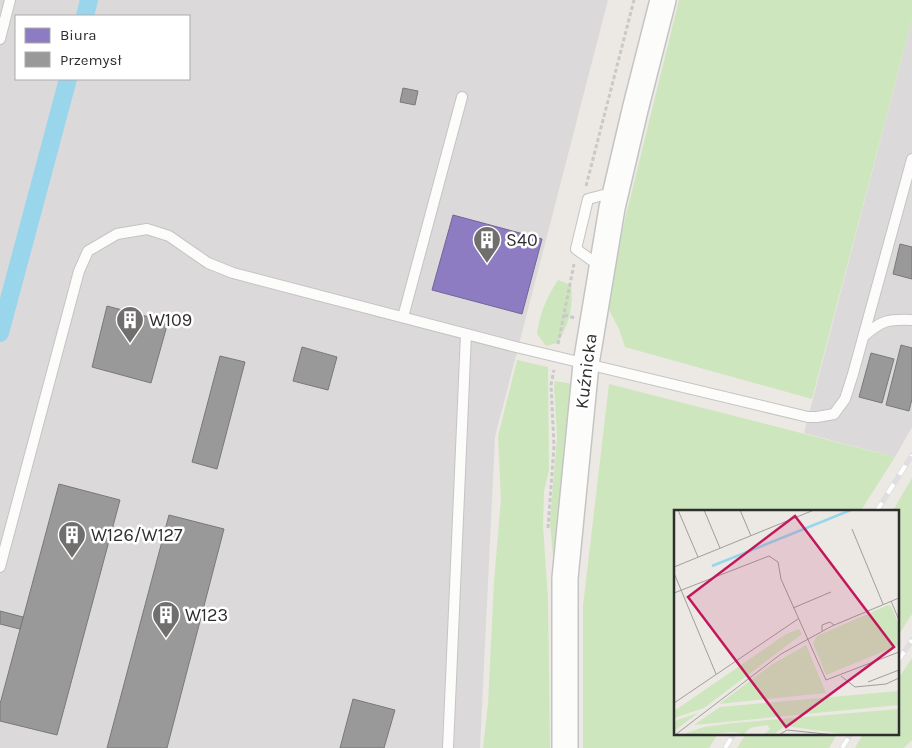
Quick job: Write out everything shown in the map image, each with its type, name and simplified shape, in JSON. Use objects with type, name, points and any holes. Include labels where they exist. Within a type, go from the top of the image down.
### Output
[{"type":"street","name":"Kuźnicka","points":[[565,748],[565,578],[586,364],[616,192],[663,0]]},
{"type":"lane","points":[[0,39],[8,1]]},
{"type":"lane","points":[[403,318],[462,97]]},
{"type":"lane","points":[[0,567],[79,271],[88,252],[117,234],[147,229],[169,236],[208,263],[233,273],[586,364],[808,417],[817,417],[834,414],[845,399],[912,159]]},
{"type":"lane","points":[[602,268],[576,248],[588,199],[616,192]]},
{"type":"lane","points":[[864,336],[877,324],[894,319],[912,320]]},
{"type":"lane","points":[[448,748],[466,334]]},
{"type":"path","points":[[588,199],[586,185],[634,0]]},
{"type":"shaded area","points":[[0,0],[608,0],[495,437],[480,748],[0,748]]},
{"type":"shaded area","points":[[912,19],[912,427],[895,457],[804,433]]},
{"type":"green space","points":[[679,0],[912,0],[912,19],[812,399],[625,347],[619,329],[608,308],[612,272]]},
{"type":"green space","points":[[558,280],[571,285],[571,308],[565,330],[557,343],[546,346],[537,334],[538,326],[544,306]]},
{"type":"green space","points":[[517,360],[548,367],[549,470],[544,491],[543,526],[548,599],[550,748],[483,748],[488,704],[494,582],[501,499],[498,436]]},
{"type":"green space","points":[[555,381],[573,384],[554,569],[550,521],[557,437]]},
{"type":"green space","points":[[609,384],[895,457],[861,510],[674,510],[674,736],[717,736],[709,748],[583,748],[583,606]]},
{"type":"green space","points":[[912,478],[912,614],[900,633],[900,510],[893,510]]},
{"type":"green space","points":[[912,658],[912,740],[904,748],[855,748],[862,736],[900,736],[900,676]]},
{"type":"green space","points":[[745,736],[836,736],[829,748],[737,748]]},
{"type":"building: Biura","name":"S40","points":[[453,215],[542,239],[522,314],[432,290]]},
{"type":"building: Przemysł","points":[[403,88],[418,91],[415,105],[400,102]]},
{"type":"building: Przemysł","points":[[900,244],[912,247],[912,279],[893,274]]},
{"type":"building: Przemysł","name":"W109","points":[[107,306],[168,322],[151,383],[92,367]]},
{"type":"building: Przemysł","points":[[901,345],[912,348],[912,399],[909,411],[886,405]]},
{"type":"building: Przemysł","points":[[302,347],[337,357],[328,390],[293,381]]},
{"type":"building: Przemysł","points":[[871,353],[894,359],[882,403],[859,397]]},
{"type":"building: Przemysł","points":[[220,356],[245,362],[217,469],[192,462]]},
{"type":"building: Przemysł","name":"W126/W127","points":[[59,484],[120,500],[57,735],[0,721],[0,704]]},
{"type":"building: Przemysł","name":"W123","points":[[169,515],[224,529],[167,748],[107,748]]},
{"type":"building: Przemysł","points":[[0,611],[23,617],[20,629],[0,624]]},
{"type":"building: Przemysł","points":[[353,699],[395,710],[384,748],[340,748]]},
{"type":"waterway","points":[[85,15],[89,0]]},
{"type":"waterway","points":[[0,333],[68,80]]},
{"type":"railway","points":[[877,510],[912,455]]},
{"type":"railway","points":[[900,658],[912,640]]},
{"type":"railway","points":[[725,748],[733,736]]},
{"type":"railway","points":[[842,748],[850,736]]},
{"type":"place","name":"S40","points":[[487,264]]},
{"type":"place","name":"W109","points":[[130,344]]},
{"type":"place","name":"W126/W127","points":[[72,559]]},
{"type":"place","name":"W123","points":[[166,639]]}]
